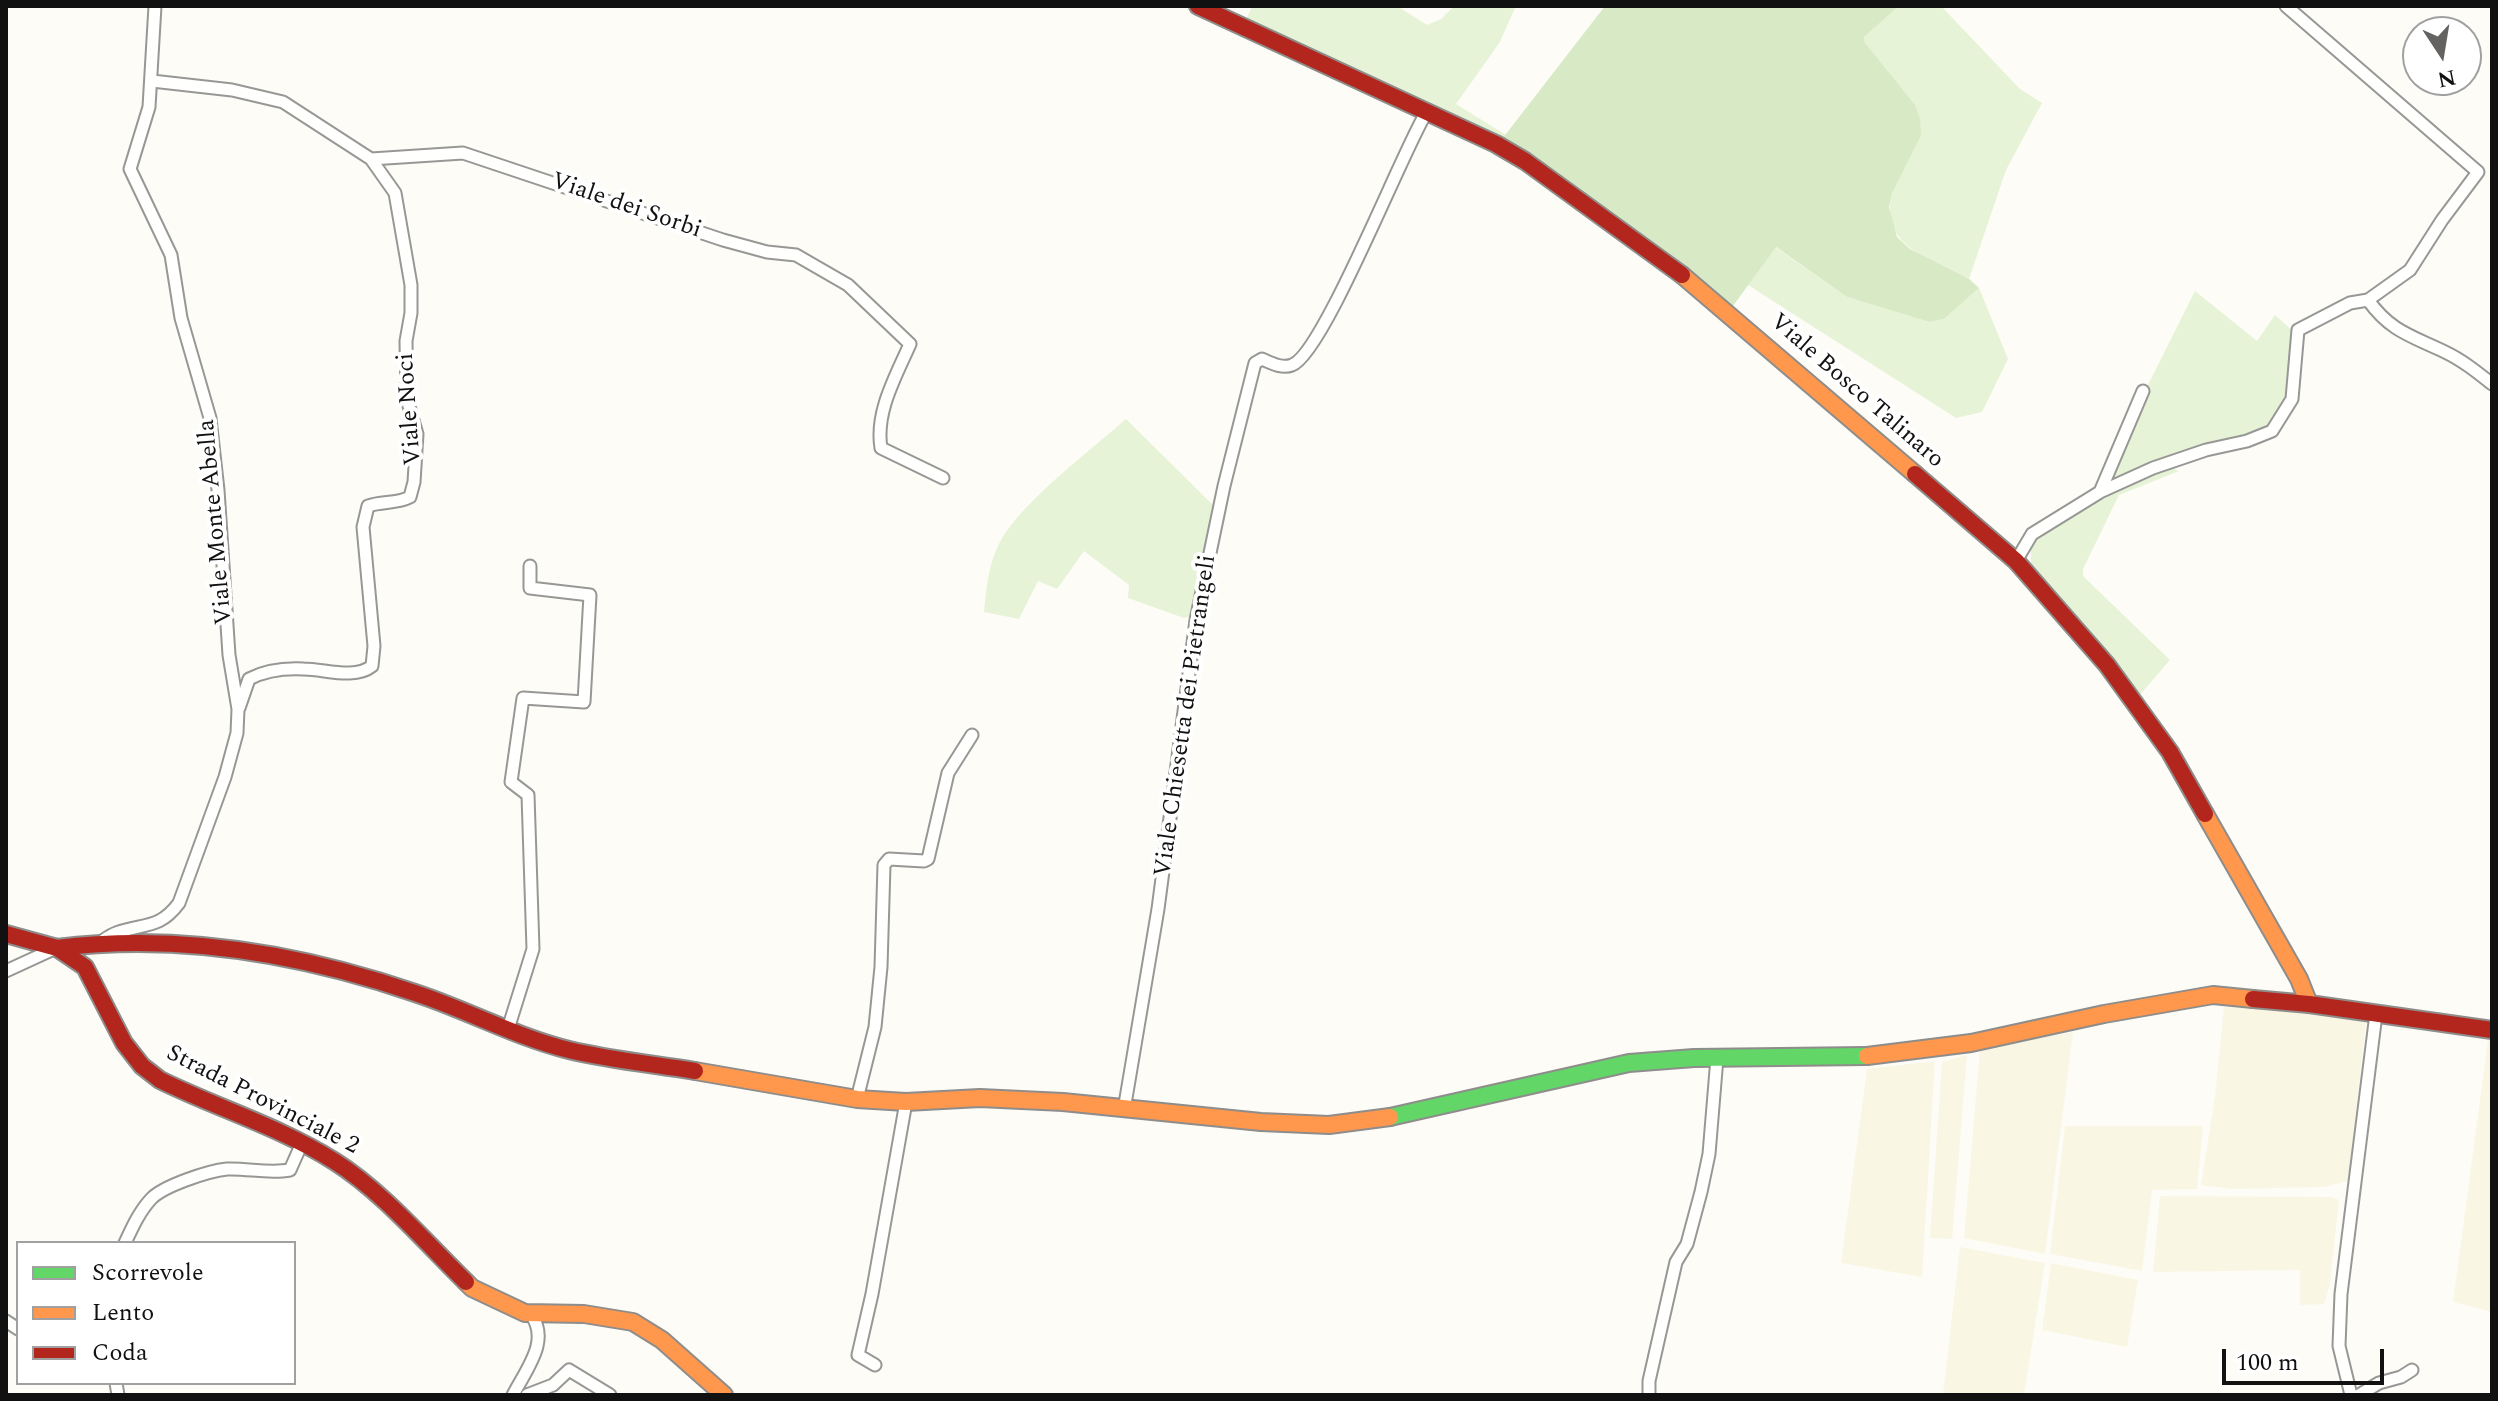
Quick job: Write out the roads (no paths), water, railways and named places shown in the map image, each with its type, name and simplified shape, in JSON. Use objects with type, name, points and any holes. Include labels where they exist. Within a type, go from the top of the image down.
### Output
[{"type":"main road","name":"Viale Bosco Talinaro","points":[[1198,6],[1496,144],[1525,161],[1687,279],[2016,561],[2107,665],[2170,752],[2299,979],[2309,1004]]},
{"type":"main road","name":"Strada Provinciale 2","points":[[6,934],[57,948],[85,967],[124,1043],[142,1066],[160,1080],[302,1143],[359,1178],[472,1288],[530,1313],[584,1314],[633,1322],[662,1340],[724,1395]]},
{"type":"main road","points":[[57,948],[98,943],[185,943],[313,963],[417,993],[568,1050],[857,1099],[906,1102],[980,1098],[1063,1102],[1261,1122],[1329,1125],[1402,1115],[1629,1063],[1717,1058],[1861,1057],[1971,1043],[2104,1014],[2213,995],[2309,1004],[2492,1030]]},
{"type":"street","name":"Viale Monte Abella","points":[[98,943],[115,933],[160,921],[171,915],[179,903],[225,777],[237,733],[238,709],[229,655],[210,418],[181,318],[171,255],[130,169],[149,107],[155,6]]},
{"type":"street","points":[[2016,561],[2032,534],[2100,492],[2166,464],[2272,431],[2292,399],[2298,330],[2350,303],[2368,300],[2410,270],[2478,172],[2286,6]]},
{"type":"street","points":[[152,81],[232,90],[283,102],[371,159]]},
{"type":"street","name":"Viale Chiesetta dei Pietrangeli","points":[[1124,1110],[1158,909],[1196,620],[1224,486],[1255,363],[1262,359],[1290,366],[1298,362],[1319,332],[1338,299],[1426,113]]},
{"type":"street","name":"Viale dei Sorbi","points":[[371,159],[463,153],[723,240],[767,252],[796,255],[848,285],[910,344],[890,387],[878,431],[881,448],[943,478]]},
{"type":"street","name":"Viale Noci","points":[[238,709],[249,679],[265,671],[303,669],[348,673],[367,670],[372,666],[374,646],[363,527],[368,506],[410,497],[417,434],[407,399],[406,341],[411,313],[411,285],[395,193],[371,159]]},
{"type":"street","points":[[2368,300],[2382,320],[2446,353],[2492,384]]},
{"type":"street","points":[[2100,492],[2143,391]]},
{"type":"street","points":[[508,1029],[533,949],[528,795],[511,782],[523,698],[584,702],[590,595],[530,588],[530,566]]},
{"type":"street","points":[[857,1099],[875,1027],[881,967],[884,865],[889,859],[927,860],[948,773],[972,735]]},
{"type":"street","points":[[6,971],[40,953],[57,948]]},
{"type":"street","points":[[2351,1395],[2339,1346],[2341,1294],[2376,1014]]},
{"type":"street","points":[[1649,1395],[1649,1381],[1676,1262],[1687,1244],[1704,1180],[1717,1058]]},
{"type":"street","points":[[875,1365],[858,1355],[906,1102]]},
{"type":"street","points":[[126,1241],[152,1197],[206,1173],[226,1169],[274,1173],[290,1170],[302,1143]]},
{"type":"street","points":[[513,1395],[540,1340],[539,1325],[530,1313]]},
{"type":"street","points":[[527,1395],[553,1385],[569,1370],[610,1395]]},
{"type":"street","points":[[2359,1395],[2412,1370]]}]
